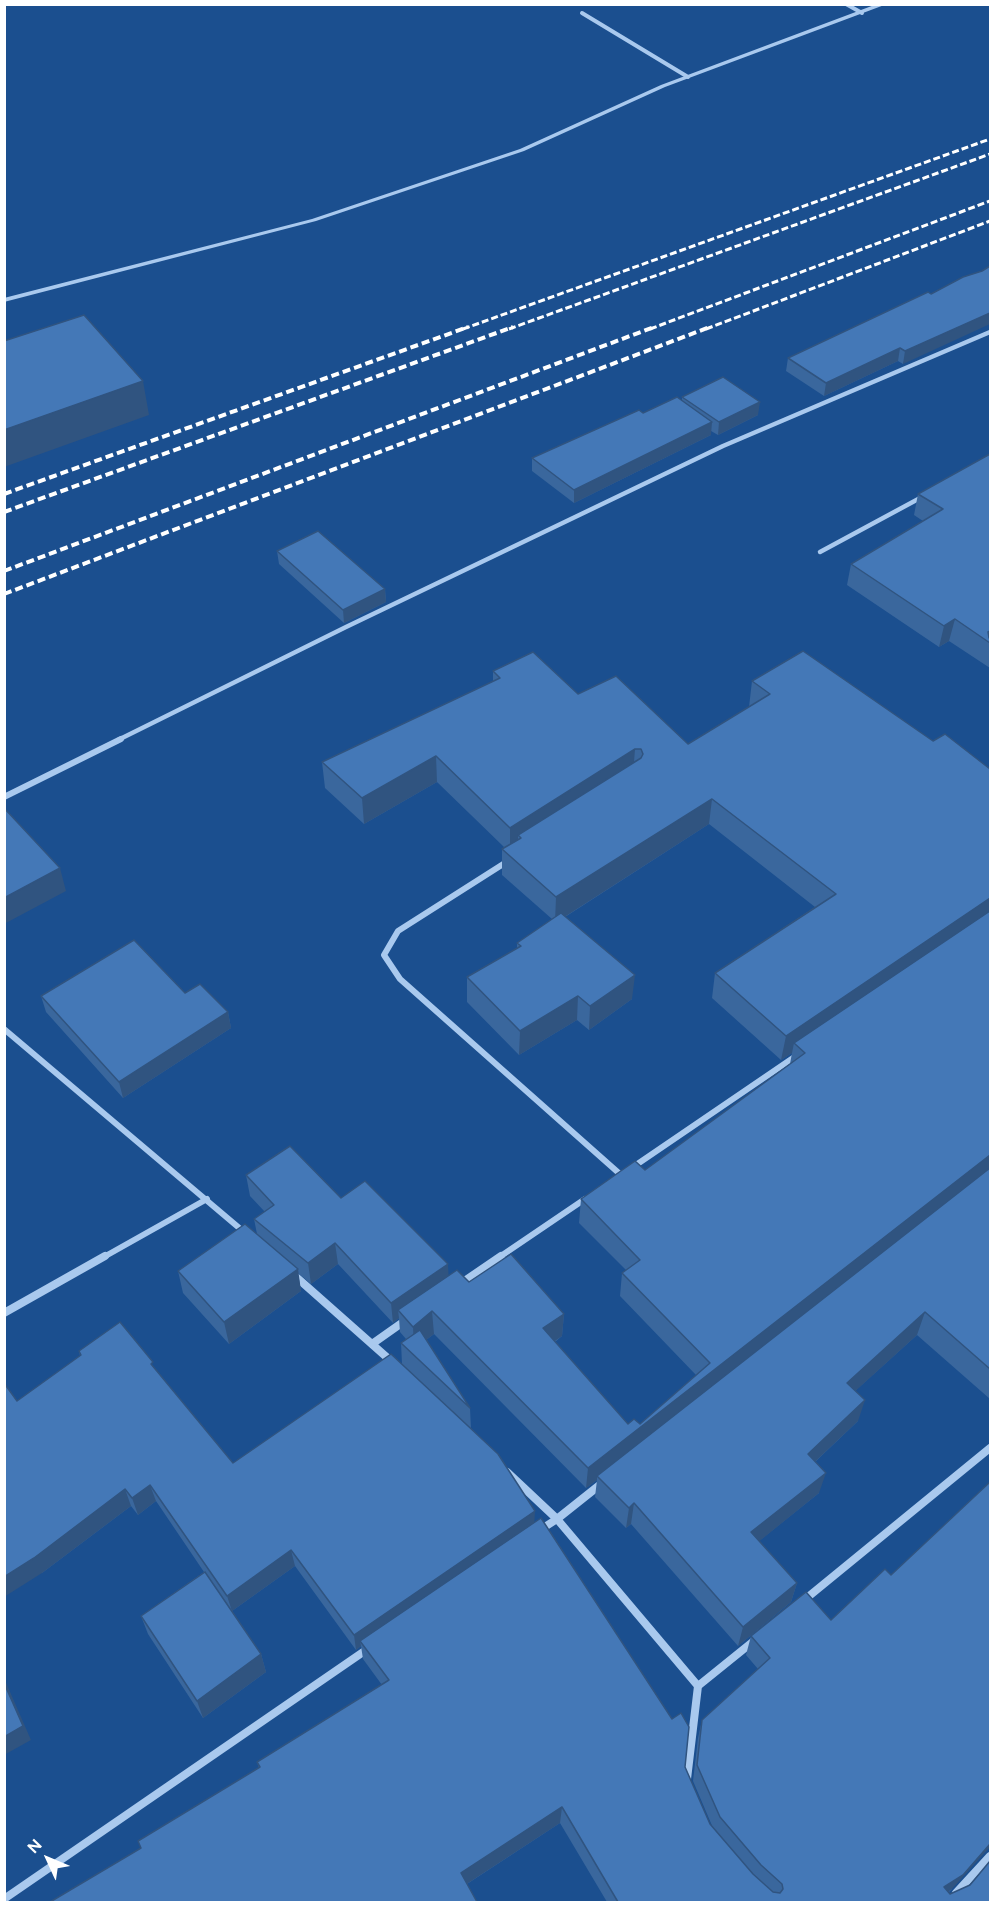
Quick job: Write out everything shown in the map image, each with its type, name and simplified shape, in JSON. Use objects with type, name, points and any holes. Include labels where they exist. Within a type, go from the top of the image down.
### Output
[{"type":"street","points":[[846,4],[862,12]]},
{"type":"street","points":[[4,300],[314,220],[522,150],[688,77],[884,4]]},
{"type":"street","points":[[582,13],[688,77]]},
{"type":"street","points":[[4,797],[346,627],[723,446],[990,332]]},
{"type":"street","points":[[820,552],[930,493]]},
{"type":"street","points":[[517,855],[398,931],[384,956],[400,979],[621,1175]]},
{"type":"street","points":[[4,1029],[250,1237]]},
{"type":"street","points":[[612,1181],[806,1050]]},
{"type":"street","points":[[449,1292],[593,1194]]},
{"type":"street","points":[[4,1313],[207,1199]]},
{"type":"street","points":[[285,1268],[397,1368]]},
{"type":"street","points":[[372,1344],[411,1318]]},
{"type":"street","points":[[799,1604],[990,1448]]},
{"type":"street","points":[[498,1463],[557,1519],[698,1686]]},
{"type":"street","points":[[527,1539],[604,1482]]},
{"type":"street","points":[[692,1793],[687,1782],[698,1686],[762,1634]]},
{"type":"street","points":[[4,1899],[379,1641]]},
{"type":"street","points":[[948,1898],[956,1894],[990,1856]]},
{"type":"building","points":[[990,266],[990,313],[905,351],[900,348],[826,383],[788,358],[928,292],[931,294]]},
{"type":"building","points":[[84,315],[143,381],[4,430],[4,341]]},
{"type":"building","points":[[723,377],[760,402],[719,422],[682,397]]},
{"type":"building","points":[[677,397],[712,422],[574,490],[532,458],[639,410],[643,413]]},
{"type":"building","points":[[990,454],[990,631],[988,632],[990,643],[955,619],[944,626],[851,564],[943,509],[918,494]]},
{"type":"building","points":[[318,531],[385,589],[343,610],[277,551]]},
{"type":"building","points":[[803,651],[933,741],[945,734],[990,769],[990,898],[786,1036],[715,973],[836,894],[712,799],[556,897],[502,849],[521,838],[518,835],[641,758],[643,754],[641,749],[635,749],[510,828],[436,756],[362,798],[322,762],[500,678],[493,671],[533,652],[578,694],[616,676],[688,744],[770,694],[752,681]]},
{"type":"building","points":[[4,808],[60,868],[4,898]]},
{"type":"building","points":[[990,911],[990,1155],[588,1468],[432,1311],[413,1327],[398,1310],[457,1270],[469,1282],[511,1254],[564,1314],[543,1328],[628,1424],[634,1419],[640,1424],[710,1363],[622,1273],[640,1260],[581,1199],[635,1161],[645,1170],[805,1053],[794,1043]]},
{"type":"building","points":[[561,913],[635,975],[590,1006],[578,996],[520,1031],[467,977],[521,946],[517,943]]},
{"type":"building","points":[[134,940],[185,993],[200,984],[228,1012],[119,1082],[41,996]]},
{"type":"building","points":[[290,1146],[341,1198],[365,1181],[448,1264],[391,1303],[335,1243],[308,1263],[254,1219],[274,1205],[246,1175]]},
{"type":"building","points":[[990,1168],[990,1369],[925,1312],[847,1383],[865,1400],[808,1454],[826,1473],[751,1532],[797,1583],[743,1627],[634,1503],[629,1508],[597,1476]]},
{"type":"building","points":[[245,1224],[298,1269],[224,1322],[178,1271]]},
{"type":"building","points":[[120,1322],[153,1362],[151,1364],[233,1463],[391,1354],[498,1454],[535,1511],[354,1635],[291,1550],[227,1596],[150,1485],[132,1498],[125,1489],[34,1558],[4,1577],[4,1383],[17,1401],[81,1355],[79,1351]]},
{"type":"building","points":[[420,1330],[470,1408],[401,1343]]},
{"type":"building","points":[[990,1482],[990,1844],[963,1875],[944,1887],[950,1894],[970,1885],[990,1861],[990,1902],[618,1902],[562,1807],[461,1873],[477,1902],[50,1902],[141,1848],[138,1841],[260,1767],[257,1762],[389,1680],[360,1641],[541,1518],[672,1719],[681,1713],[689,1727],[685,1767],[710,1824],[753,1874],[773,1892],[780,1893],[783,1889],[782,1884],[761,1865],[720,1817],[697,1765],[702,1720],[770,1658],[751,1636],[806,1592],[831,1620],[885,1569],[891,1575]]},
{"type":"building","points":[[205,1572],[261,1654],[197,1701],[141,1616]]},
{"type":"building","points":[[4,1683],[23,1726],[4,1737]]},
{"type":"railway","points":[[463,329],[990,139]]},
{"type":"railway","points":[[509,329],[990,154]]},
{"type":"railway","points":[[650,329],[990,201]]},
{"type":"railway","points":[[706,329],[990,221]]},
{"type":"railway","points":[[4,494],[468,327]]},
{"type":"railway","points":[[4,512],[513,327]]},
{"type":"railway","points":[[4,571],[654,327]]},
{"type":"railway","points":[[4,594],[710,327]]}]
